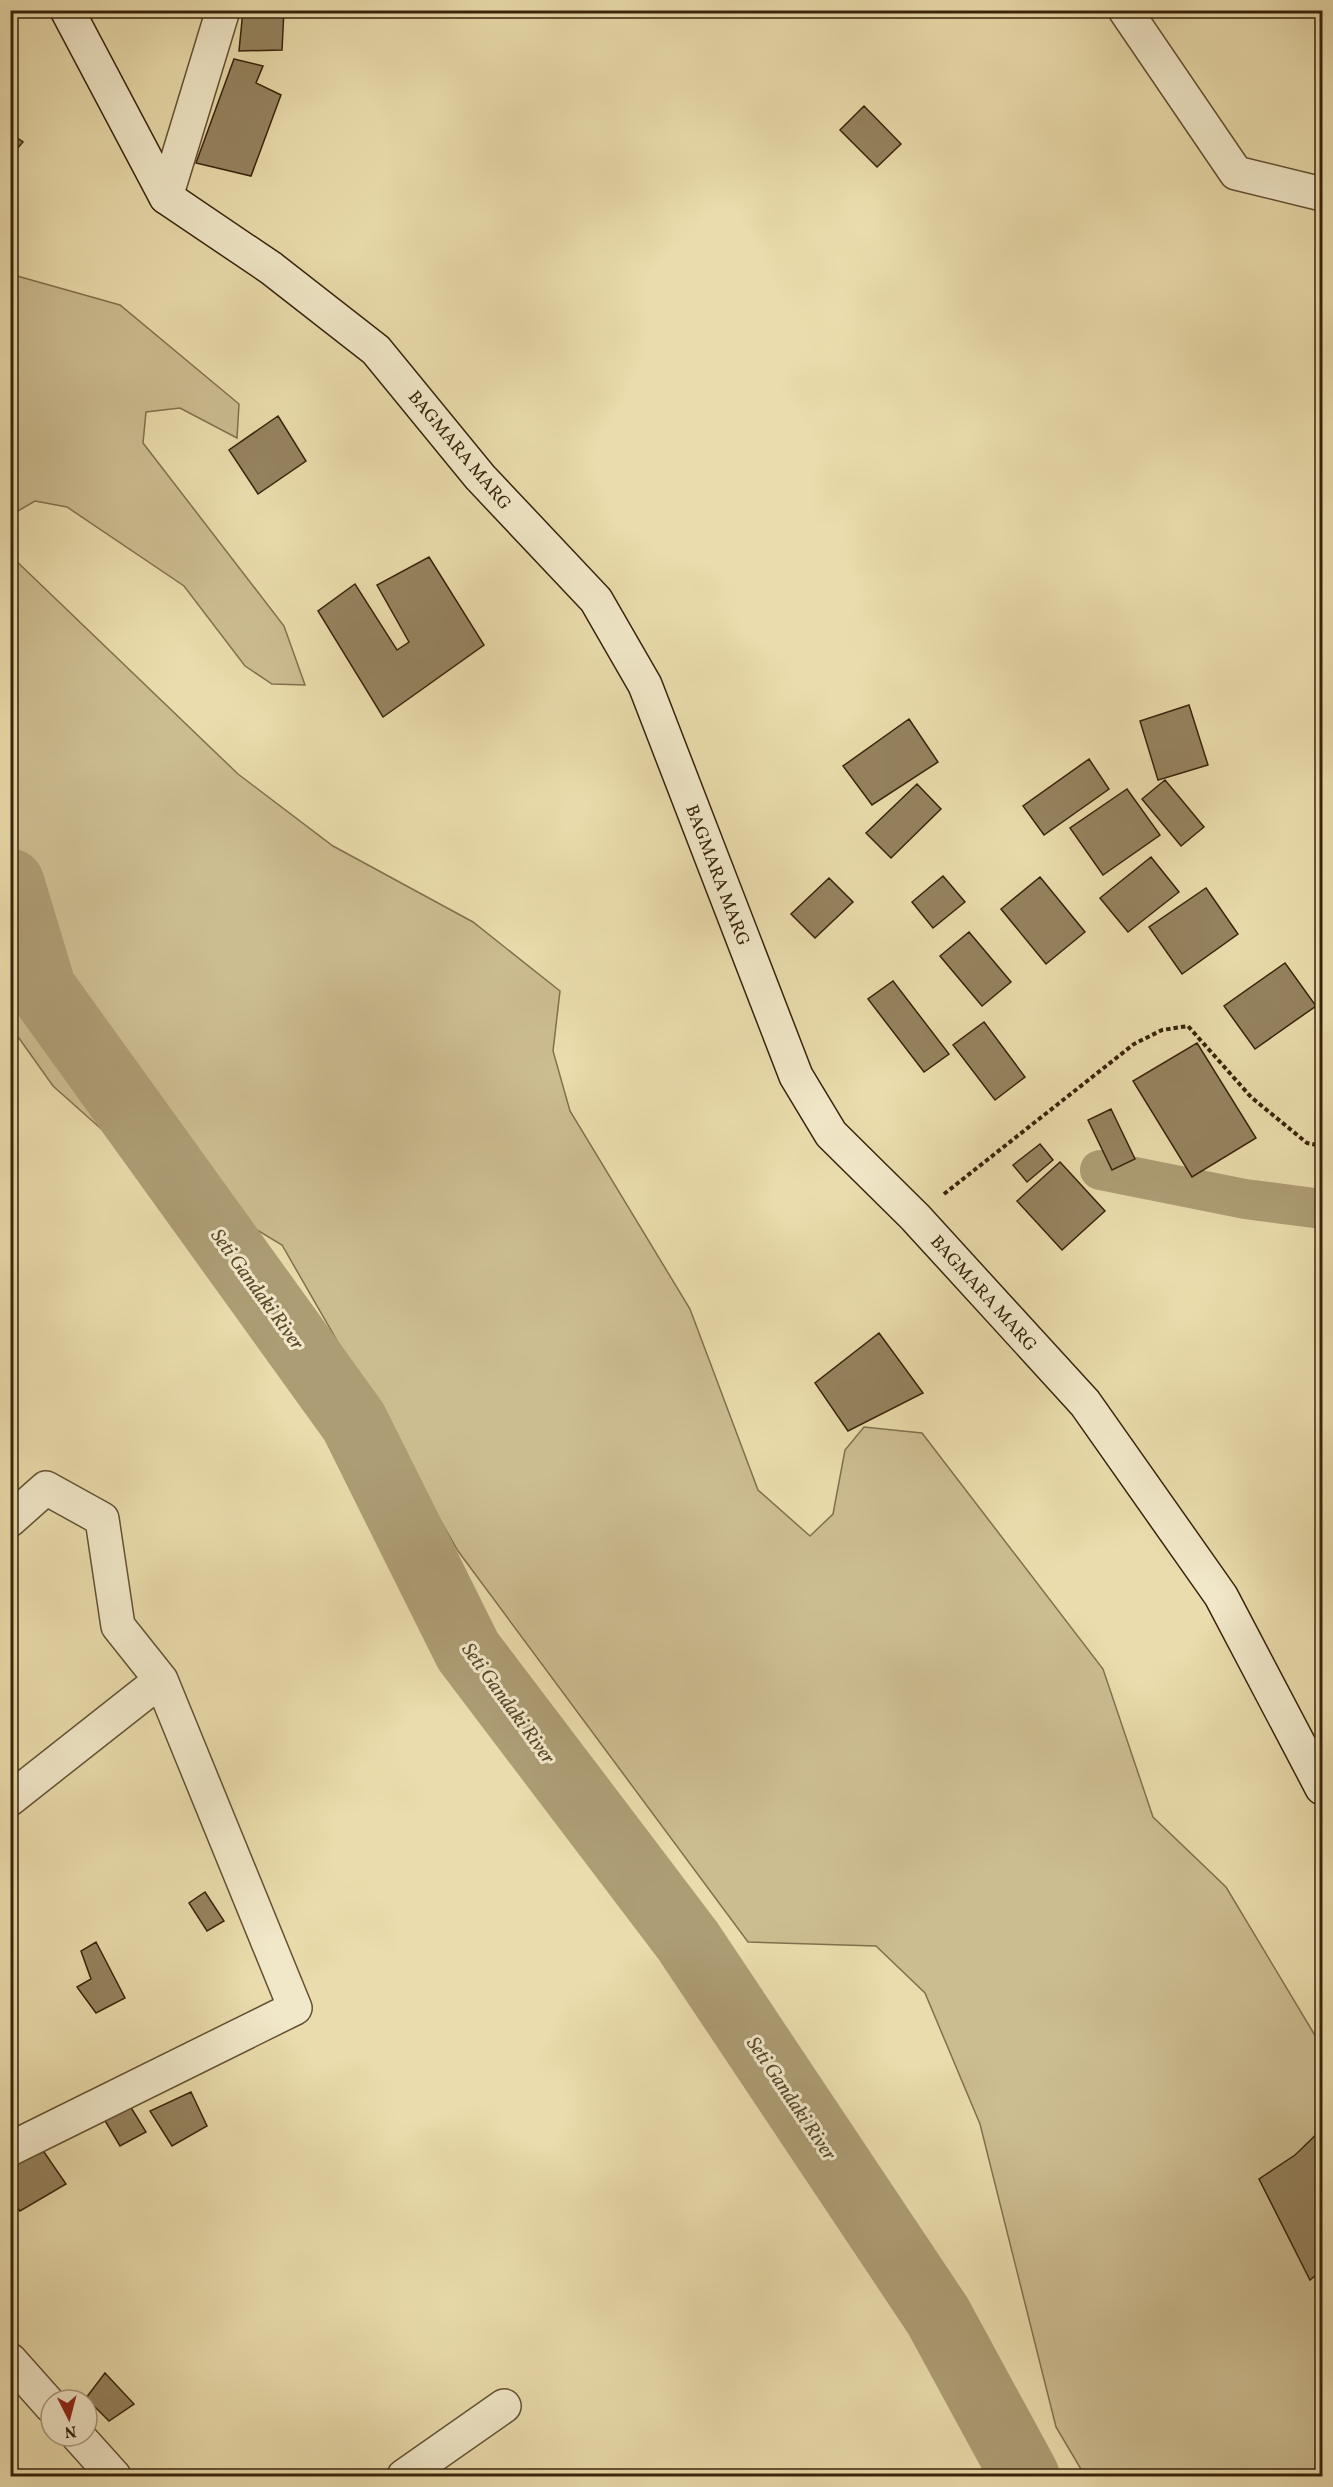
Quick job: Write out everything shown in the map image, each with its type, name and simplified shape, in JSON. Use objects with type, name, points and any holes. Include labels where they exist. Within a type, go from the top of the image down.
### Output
[{"type":"main road","name":"BAGMARA MARG","points":[[66,10],[166,197],[270,268],[376,350],[480,477],[596,600],[645,685],[796,1076],[831,1134],[915,1216],[1085,1403],[1221,1596],[1323,1788]]},
{"type":"main road","points":[[166,197],[223,10]]},
{"type":"main road","points":[[1125,10],[1236,173],[1323,194]]},
{"type":"main road","points":[[10,1520],[46,1488],[102,1519],[118,1626],[161,1680],[295,2008],[10,2149]]},
{"type":"main road","points":[[10,1799],[161,1680]]},
{"type":"main road","points":[[10,2360],[39,2393]]},
{"type":"main road","points":[[404,2476],[504,2406]]},
{"type":"main road","points":[[89,2448],[114,2476]]},
{"type":"path","points":[[915,1216],[1134,1044],[1162,1029],[1188,1026],[1251,1097],[1307,1143],[1323,1146]]},
{"type":"shaded area","points":[[10,274],[120,305],[239,404],[237,438],[180,408],[146,412],[143,443],[284,626],[305,685],[272,684],[245,666],[184,586],[67,507],[35,501],[11,515]]},
{"type":"shaded area","points":[[10,555],[238,774],[333,846],[473,922],[560,991],[553,1051],[570,1111],[690,1309],[758,1490],[810,1536],[833,1514],[845,1450],[864,1427],[922,1433],[1103,1669],[1153,1817],[1226,1887],[1322,2047],[1322,2476],[1085,2476],[1056,2427],[980,2124],[925,1993],[876,1946],[748,1942],[458,1551],[282,1245],[126,1151],[53,1086],[11,1027]]},
{"type":"building","points":[[243,10],[284,10],[282,50],[239,51]]},
{"type":"building","points":[[234,59],[263,66],[256,83],[281,95],[251,176],[196,163]]},
{"type":"building","points":[[864,106],[901,144],[877,167],[840,130]]},
{"type":"building","points":[[10,133],[23,142],[10,157]]},
{"type":"building","points":[[278,416],[306,461],[258,494],[229,450]]},
{"type":"building","points":[[429,557],[484,645],[383,717],[318,611],[355,584],[397,650],[409,642],[377,585]]},
{"type":"building","points":[[1189,705],[1208,765],[1158,780],[1140,721]]},
{"type":"building","points":[[909,719],[938,762],[872,805],[843,766]]},
{"type":"building","points":[[1089,759],[1109,789],[1044,835],[1023,806]]},
{"type":"building","points":[[1165,780],[1204,827],[1181,846],[1142,799]]},
{"type":"building","points":[[917,784],[941,809],[891,858],[866,833]]},
{"type":"building","points":[[1127,789],[1160,835],[1103,875],[1070,828]]},
{"type":"building","points":[[1151,857],[1179,892],[1128,932],[1100,898]]},
{"type":"building","points":[[943,876],[965,902],[933,928],[912,902]]},
{"type":"building","points":[[1040,877],[1085,932],[1046,964],[1001,909]]},
{"type":"building","points":[[829,878],[853,902],[815,938],[791,914]]},
{"type":"building","points":[[1206,888],[1238,934],[1182,974],[1149,927]]},
{"type":"building","points":[[969,932],[1011,982],[982,1006],[940,956]]},
{"type":"building","points":[[1285,963],[1316,1006],[1255,1049],[1224,1006]]},
{"type":"building","points":[[893,981],[949,1054],[924,1072],[868,999]]},
{"type":"building","points":[[984,1022],[1025,1077],[995,1100],[953,1045]]},
{"type":"building","points":[[1197,1043],[1256,1138],[1192,1177],[1133,1081]]},
{"type":"building","points":[[1111,1109],[1135,1159],[1112,1170],[1088,1120]]},
{"type":"building","points":[[1040,1144],[1053,1160],[1027,1182],[1013,1165]]},
{"type":"building","points":[[1060,1162],[1105,1211],[1062,1250],[1017,1201]]},
{"type":"building","points":[[879,1333],[923,1393],[848,1431],[815,1383]]},
{"type":"building","points":[[205,1892],[224,1921],[207,1931],[189,1903]]},
{"type":"building","points":[[96,1942],[125,1998],[96,2013],[77,1987],[91,1979],[81,1951]]},
{"type":"building","points":[[191,2092],[207,2126],[172,2146],[150,2111]]},
{"type":"building","points":[[130,2106],[146,2132],[120,2146],[104,2119]]},
{"type":"building","points":[[1322,2129],[1322,2270],[1310,2280],[1259,2179],[1295,2155]]},
{"type":"building","points":[[44,2152],[66,2184],[20,2211],[10,2198],[10,2169],[26,2158]]},
{"type":"building","points":[[105,2373],[134,2404],[109,2421],[99,2411],[99,2388],[94,2388]]},
{"type":"waterway","name":"Seti Gandaki River","points":[[10,883],[42,989],[354,1422],[468,1651],[688,1941],[938,2316],[1025,2476]]},
{"type":"waterway","points":[[1100,1170],[1245,1199],[1322,1209]]}]
